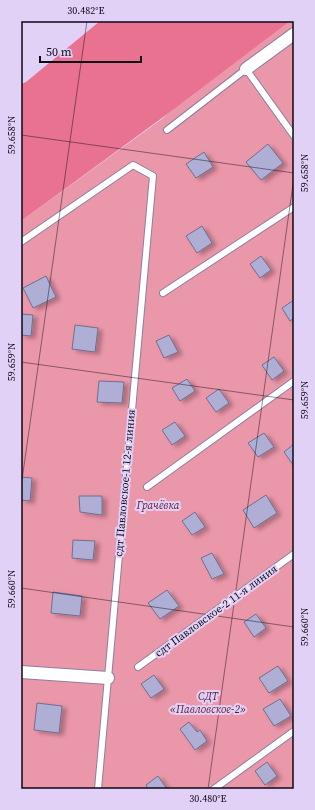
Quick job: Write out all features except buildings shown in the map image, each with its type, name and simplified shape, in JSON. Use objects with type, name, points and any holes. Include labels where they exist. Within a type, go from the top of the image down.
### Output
[{"type":"street","points":[[246,69],[294,34]]},
{"type":"street","points":[[21,672],[108,678]]},
{"type":"lane","points":[[167,130],[246,69],[294,136]]},
{"type":"lane","name":"сдт Павловское-1 12-я линия","points":[[21,242],[133,165],[153,176],[98,789]]},
{"type":"lane","points":[[163,293],[294,207]]},
{"type":"lane","points":[[147,487],[294,381]]},
{"type":"lane","name":"сдт Павловское-2 11-я линия","points":[[138,667],[294,554]]},
{"type":"lane","points":[[214,789],[294,731]]},
{"type":"green space","name":"Грачёвка","points":[[268,21],[294,21],[294,789],[21,789],[21,221],[162,119]]},
{"type":"shaded area","points":[[100,21],[290,21],[166,115],[21,221],[21,84],[26,82]]},
{"type":"park label","name":"СДТ «Павловское-2»","points":[[208,702]]}]
